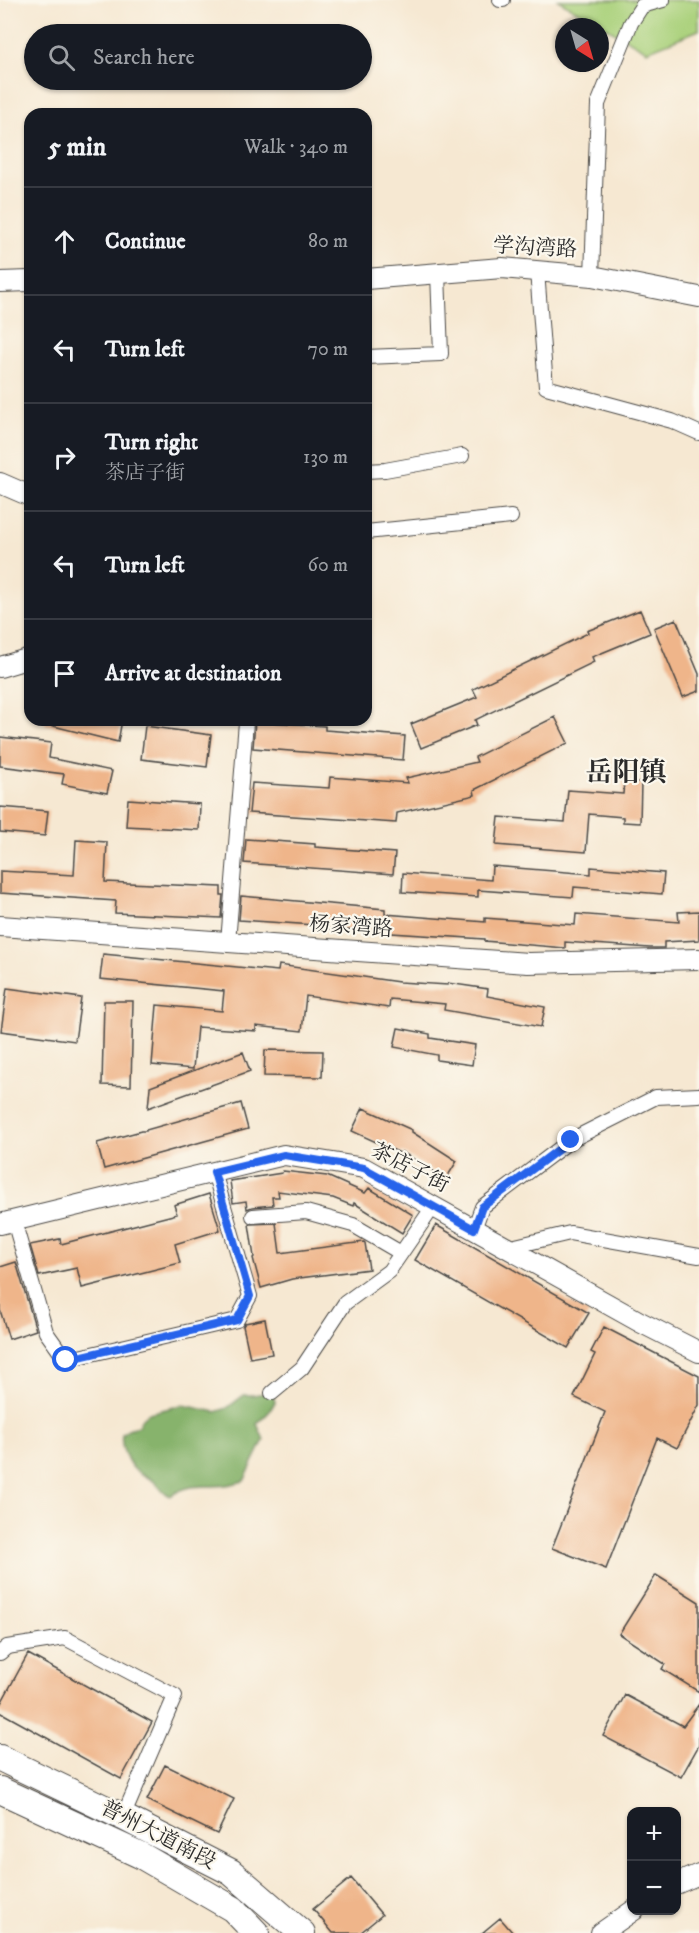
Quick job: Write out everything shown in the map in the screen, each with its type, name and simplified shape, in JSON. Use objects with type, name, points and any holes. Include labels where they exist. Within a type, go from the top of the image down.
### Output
[{"type":"highway","name":"普州大道南段","points":[[0,1758],[231,1872],[302,1933]]},
{"type":"highway","name":"普州大道南段","points":[[0,1790],[140,1855],[233,1908],[256,1933]]},
{"type":"street","points":[[592,276],[598,104],[632,23],[642,6],[663,0]]},
{"type":"street","name":"学沟湾路","points":[[372,278],[502,268],[592,276],[699,297]]},
{"type":"street","points":[[537,271],[546,387],[672,420],[699,433]]},
{"type":"street","points":[[372,357],[441,354],[438,273]]},
{"type":"street","points":[[0,282],[24,281]]},
{"type":"street","points":[[372,471],[462,456]]},
{"type":"street","points":[[0,483],[24,493]]},
{"type":"street","points":[[372,531],[511,517]]},
{"type":"street","points":[[0,667],[24,660]]},
{"type":"street","points":[[228,942],[246,726]]},
{"type":"street","name":"杨家湾路","points":[[0,926],[528,963],[699,959]]},
{"type":"street","points":[[474,1229],[482,1207],[571,1140],[656,1097],[699,1095]]},
{"type":"street","name":"茶店子街","points":[[7,1223],[284,1155],[364,1168],[640,1322],[699,1352]]},
{"type":"street","points":[[7,1223],[46,1332],[66,1360],[237,1320],[250,1296],[214,1172]]},
{"type":"street","points":[[272,1394],[302,1368],[345,1303],[389,1271],[433,1207]]},
{"type":"street","points":[[252,1216],[306,1212],[353,1225],[401,1253]]},
{"type":"street","points":[[507,1248],[570,1233],[699,1256]]},
{"type":"street","points":[[0,1653],[7,1647],[65,1638],[175,1696],[123,1817]]},
{"type":"street","points":[[681,1882],[699,1874]]},
{"type":"street","points":[[601,1933],[628,1915]]},
{"type":"green space","points":[[558,0],[699,0],[699,30],[647,51],[609,29],[609,18],[589,18]]},
{"type":"green space","points":[[272,1392],[275,1402],[257,1424],[264,1440],[244,1481],[227,1485],[191,1487],[170,1496],[152,1480],[135,1470],[126,1458],[122,1434],[138,1426],[142,1418],[149,1413],[183,1405],[216,1412],[227,1408],[244,1395]]},
{"type":"building","points":[[640,610],[650,633],[592,657],[594,662],[475,720],[477,725],[421,748],[411,724],[477,697],[473,689],[588,633],[587,631]]},
{"type":"building","points":[[676,619],[699,674],[699,691],[683,697],[654,628]]},
{"type":"building","points":[[555,717],[568,743],[474,790],[475,795],[397,813],[396,823],[249,813],[252,783],[329,788],[330,777],[408,783],[406,778],[477,762],[475,757]]},
{"type":"building","points":[[53,726],[121,726],[118,742]]},
{"type":"building","points":[[145,726],[211,735],[207,767],[141,759]]},
{"type":"building","points":[[255,726],[325,726],[325,730],[405,736],[403,760],[253,748]]},
{"type":"building","points":[[0,737],[51,743],[49,758],[112,771],[107,793],[62,784],[64,774],[0,766]]},
{"type":"building","points":[[624,782],[641,782],[640,823],[623,822],[623,817],[589,814],[586,852],[496,845],[499,817],[565,822],[568,790],[623,794]]},
{"type":"building","points":[[128,799],[200,804],[199,830],[126,826]]},
{"type":"building","points":[[0,807],[48,811],[45,836],[0,832]]},
{"type":"building","points":[[246,839],[395,853],[393,874],[244,863]]},
{"type":"building","points":[[76,840],[107,842],[105,882],[221,887],[221,895],[223,895],[221,918],[115,913],[116,901],[0,893],[0,871],[74,875]]},
{"type":"building","points":[[492,866],[591,874],[591,867],[664,873],[662,894],[574,887],[573,897],[478,890],[478,897],[402,892],[403,873],[491,880]]},
{"type":"building","points":[[241,896],[385,909],[385,914],[485,922],[485,918],[575,925],[576,914],[679,922],[678,912],[699,911],[699,940],[664,942],[664,948],[565,942],[565,948],[484,941],[484,939],[314,928],[314,925],[239,920]]},
{"type":"building","points":[[103,954],[278,971],[279,965],[399,982],[448,985],[448,983],[488,989],[487,996],[545,1007],[541,1027],[444,1010],[445,1004],[390,999],[389,1008],[306,996],[302,1031],[256,1026],[256,1031],[197,1027],[193,1069],[152,1065],[157,1005],[222,1011],[224,991],[100,979]]},
{"type":"building","points":[[7,988],[81,998],[75,1041],[1,1031]]},
{"type":"building","points":[[104,1001],[133,1001],[131,1086],[102,1085]]},
{"type":"building","points":[[398,1028],[430,1034],[430,1038],[475,1045],[472,1065],[437,1060],[437,1055],[394,1047]]},
{"type":"building","points":[[265,1050],[323,1051],[322,1077],[264,1076]]},
{"type":"building","points":[[243,1052],[250,1071],[148,1108],[150,1087]]},
{"type":"building","points":[[241,1103],[248,1129],[104,1169],[97,1143]]},
{"type":"building","points":[[363,1108],[412,1130],[457,1161],[446,1179],[402,1152],[402,1154],[352,1131]]},
{"type":"building","points":[[283,1171],[327,1176],[365,1193],[369,1188],[413,1215],[402,1233],[354,1203],[353,1206],[333,1198],[278,1191],[279,1197],[272,1197],[273,1205],[247,1209],[246,1201],[233,1203],[230,1181]]},
{"type":"building","points":[[209,1194],[220,1230],[175,1244],[180,1263],[82,1288],[77,1268],[39,1276],[30,1245],[60,1239],[61,1244],[177,1214],[174,1205]]},
{"type":"building","points":[[276,1223],[280,1253],[364,1242],[369,1269],[292,1279],[261,1288],[253,1258],[249,1224]]},
{"type":"building","points":[[436,1225],[589,1313],[568,1348],[415,1260]]},
{"type":"building","points":[[16,1262],[36,1330],[9,1339],[0,1310],[0,1267]]},
{"type":"building","points":[[265,1319],[272,1354],[250,1358],[243,1326],[245,1323]]},
{"type":"building","points":[[604,1327],[699,1376],[699,1405],[677,1448],[657,1438],[606,1569],[552,1548],[605,1412],[574,1397],[595,1354],[591,1352]]},
{"type":"building","points":[[656,1575],[699,1602],[699,1692],[662,1669],[665,1664],[619,1634]]},
{"type":"building","points":[[28,1654],[152,1722],[121,1779],[0,1712],[0,1705]]},
{"type":"building","points":[[625,1695],[683,1726],[699,1704],[699,1745],[681,1777],[603,1736]]},
{"type":"building","points":[[165,1765],[234,1799],[217,1834],[147,1800]]},
{"type":"building","points":[[351,1878],[382,1915],[360,1933],[333,1933],[313,1909]]},
{"type":"building","points":[[500,1918],[513,1933],[482,1933]]},
{"type":"district","name":"岳阳镇","points":[[626,773]]},
{"type":"route","points":[[66,1360],[237,1320],[250,1296],[214,1172],[284,1155],[364,1168],[474,1229],[482,1207],[571,1140]]}]
